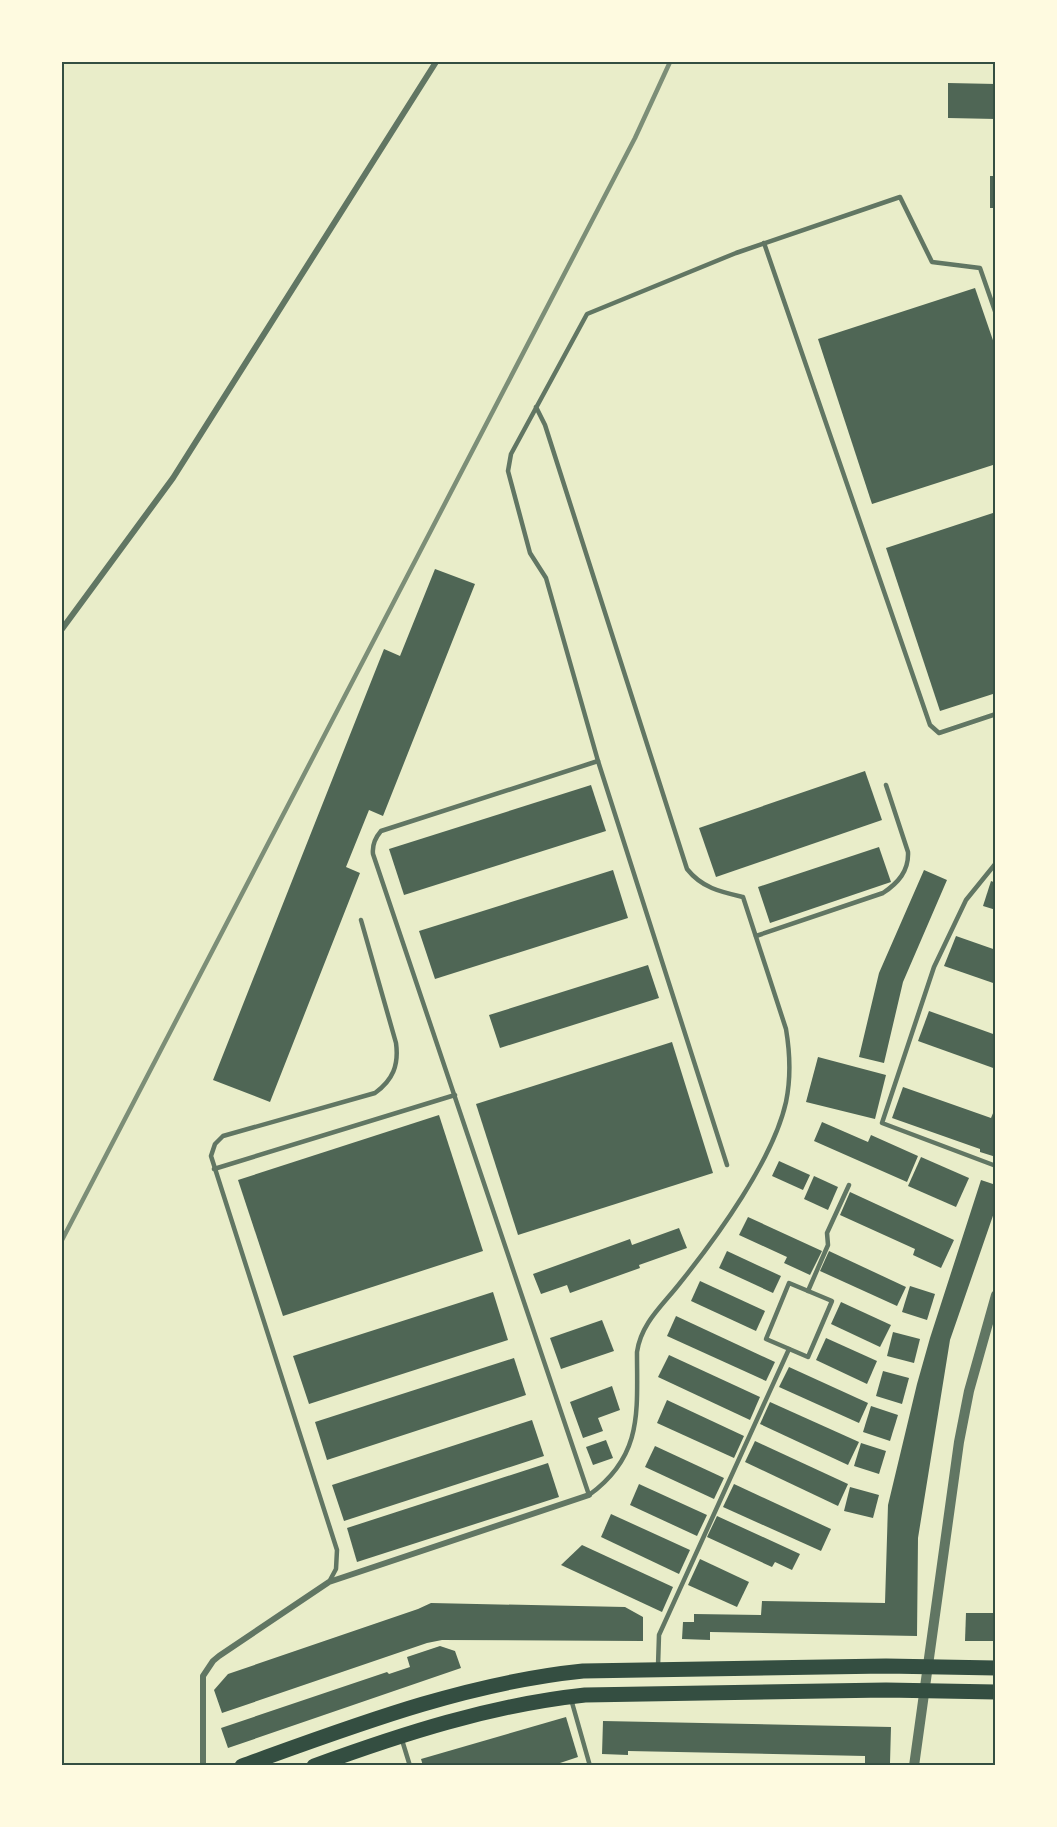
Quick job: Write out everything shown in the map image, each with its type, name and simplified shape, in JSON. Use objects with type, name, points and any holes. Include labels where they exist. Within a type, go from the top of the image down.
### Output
[{"type":"main road","points":[[242,1766],[439,1700],[506,1682],[584,1671],[996,1668]]},
{"type":"main road","points":[[314,1766],[479,1713],[511,1705],[570,1696],[996,1692]]},
{"type":"street","points":[[62,629],[173,478],[436,62]]},
{"type":"street","points":[[914,1766],[959,1442],[969,1391],[996,1295]]},
{"type":"street","points":[[203,1766],[203,1676],[207,1668],[219,1656],[329,1582],[589,1495]]},
{"type":"lane","points":[[727,1165],[598,761],[546,578],[530,553],[508,471],[511,454],[587,314],[736,253],[900,197],[932,262],[980,268],[996,314]]},
{"type":"lane","points":[[764,243],[930,725],[939,733],[996,714]]},
{"type":"lane","points":[[536,408],[545,425],[687,869],[699,882],[708,887],[743,897],[786,1029],[789,1047],[789,1084],[782,1117],[771,1144],[730,1214],[680,1283],[646,1324],[637,1352],[637,1411],[633,1439],[616,1470],[589,1495],[373,854],[374,841],[381,831],[598,761]]},
{"type":"lane","points":[[756,936],[883,893],[904,874],[908,852],[886,785]]},
{"type":"lane","points":[[996,863],[966,900],[934,967],[882,1123],[996,1166]]},
{"type":"lane","points":[[329,1582],[336,1569],[337,1550],[211,1156],[215,1144],[223,1136],[375,1094],[389,1082],[397,1064],[396,1043],[361,920]]},
{"type":"lane","points":[[214,1169],[455,1095]]},
{"type":"lane","points":[[808,1291],[828,1245],[827,1233],[849,1185]]},
{"type":"lane","points":[[789,1283],[808,1291],[832,1301],[808,1357],[766,1339],[789,1283]]},
{"type":"lane","points":[[658,1670],[658,1635],[789,1349]]},
{"type":"lane","points":[[570,1696],[590,1766]]},
{"type":"lane","points":[[401,1737],[410,1766]]},
{"type":"building","points":[[948,83],[996,84],[996,119],[948,118]]},
{"type":"building","points":[[990,176],[996,176],[996,208],[990,208]]},
{"type":"building","points":[[975,288],[996,349],[996,464],[872,504],[818,339]]},
{"type":"building","points":[[996,512],[996,693],[940,711],[886,548]]},
{"type":"building","points":[[435,569],[475,584],[383,816],[369,810],[346,867],[360,873],[270,1102],[213,1080],[384,649],[400,656]]},
{"type":"building","points":[[865,771],[882,820],[716,877],[699,828]]},
{"type":"building","points":[[591,785],[606,831],[404,895],[389,849]]},
{"type":"building","points":[[879,847],[891,882],[770,923],[758,887]]},
{"type":"building","points":[[613,870],[628,918],[435,979],[419,931]]},
{"type":"building","points":[[924,870],[947,880],[903,982],[884,1063],[859,1057],[879,973]]},
{"type":"building","points":[[991,881],[996,883],[996,910],[983,906]]},
{"type":"building","points":[[956,936],[996,950],[996,984],[944,966]]},
{"type":"building","points":[[648,965],[659,998],[500,1048],[489,1015]]},
{"type":"building","points":[[929,1011],[996,1035],[996,1069],[918,1041]]},
{"type":"building","points":[[672,1042],[713,1173],[518,1235],[476,1104]]},
{"type":"building","points":[[818,1057],[886,1075],[875,1119],[806,1102]]},
{"type":"building","points":[[903,1087],[991,1118],[996,1106],[996,1157],[980,1152],[980,1149],[892,1118]]},
{"type":"building","points":[[439,1115],[483,1251],[283,1316],[238,1180]]},
{"type":"building","points":[[822,1122],[868,1142],[871,1135],[918,1156],[907,1182],[814,1141]]},
{"type":"building","points":[[921,1157],[969,1178],[956,1207],[908,1186]]},
{"type":"building","points":[[779,1161],[810,1175],[803,1190],[772,1176]]},
{"type":"building","points":[[814,1176],[838,1187],[828,1210],[804,1199]]},
{"type":"building","points":[[981,1180],[996,1185],[996,1207],[950,1340],[918,1538],[917,1636],[710,1632],[710,1640],[682,1639],[683,1622],[694,1622],[694,1614],[761,1615],[762,1601],[885,1603],[888,1505],[930,1338]]},
{"type":"building","points":[[850,1192],[954,1240],[941,1268],[913,1255],[915,1249],[840,1215]]},
{"type":"building","points":[[748,1217],[822,1251],[810,1275],[784,1263],[787,1257],[739,1235]]},
{"type":"building","points":[[679,1228],[687,1248],[570,1293],[567,1285],[541,1294],[533,1274],[630,1239],[632,1245]]},
{"type":"building","points":[[727,1251],[781,1276],[773,1293],[719,1268]]},
{"type":"building","points":[[829,1251],[906,1287],[897,1306],[820,1271]]},
{"type":"building","points":[[700,1281],[765,1311],[756,1331],[691,1301]]},
{"type":"building","points":[[910,1286],[935,1294],[927,1320],[902,1312]]},
{"type":"building","points":[[493,1292],[508,1340],[309,1404],[293,1356]]},
{"type":"building","points":[[841,1302],[891,1325],[880,1347],[831,1324]]},
{"type":"building","points":[[676,1316],[775,1362],[766,1381],[667,1336]]},
{"type":"building","points":[[602,1320],[614,1351],[561,1369],[550,1338]]},
{"type":"building","points":[[893,1332],[920,1339],[914,1363],[887,1356]]},
{"type":"building","points":[[826,1338],[877,1361],[867,1384],[816,1360]]},
{"type":"building","points":[[669,1355],[760,1397],[750,1420],[658,1377]]},
{"type":"building","points":[[514,1358],[526,1395],[327,1460],[315,1422]]},
{"type":"building","points":[[789,1367],[868,1403],[859,1423],[779,1387]]},
{"type":"building","points":[[883,1371],[909,1378],[902,1404],[876,1396]]},
{"type":"building","points":[[612,1386],[620,1410],[598,1418],[603,1431],[583,1438],[570,1402]]},
{"type":"building","points":[[667,1400],[744,1436],[734,1458],[657,1423]]},
{"type":"building","points":[[770,1402],[859,1442],[848,1465],[760,1424]]},
{"type":"building","points":[[871,1406],[898,1415],[890,1441],[863,1432]]},
{"type":"building","points":[[532,1420],[544,1456],[344,1521],[332,1485]]},
{"type":"building","points":[[606,1440],[613,1458],[593,1465],[586,1447]]},
{"type":"building","points":[[755,1441],[848,1484],[838,1506],[745,1462]]},
{"type":"building","points":[[861,1443],[886,1451],[879,1474],[854,1466]]},
{"type":"building","points":[[655,1446],[724,1478],[714,1499],[645,1467]]},
{"type":"building","points":[[548,1463],[559,1497],[357,1562],[347,1528]]},
{"type":"building","points":[[639,1484],[707,1515],[697,1536],[630,1505]]},
{"type":"building","points":[[734,1484],[831,1529],[821,1551],[723,1507]]},
{"type":"building","points":[[850,1487],[879,1495],[873,1518],[844,1511]]},
{"type":"building","points":[[611,1514],[690,1550],[679,1574],[601,1537]]},
{"type":"building","points":[[717,1516],[800,1554],[792,1570],[775,1562],[772,1567],[707,1537]]},
{"type":"building","points":[[582,1545],[673,1587],[662,1612],[561,1565]]},
{"type":"building","points":[[700,1559],[749,1582],[737,1607],[688,1585]]},
{"type":"building","points":[[431,1603],[625,1607],[643,1617],[643,1641],[442,1640],[427,1643],[222,1713],[214,1690],[228,1674]]},
{"type":"building","points":[[966,1613],[996,1613],[996,1641],[965,1641]]},
{"type":"building","points":[[440,1646],[455,1651],[461,1668],[228,1748],[221,1728],[387,1672],[389,1674],[410,1667],[407,1657]]},
{"type":"building","points":[[566,1717],[578,1757],[551,1766],[423,1766],[421,1759]]},
{"type":"building","points":[[603,1721],[891,1727],[890,1763],[865,1763],[865,1756],[628,1751],[628,1755],[602,1754]]},
{"type":"railway","points":[[62,1240],[635,138],[670,62]]}]
